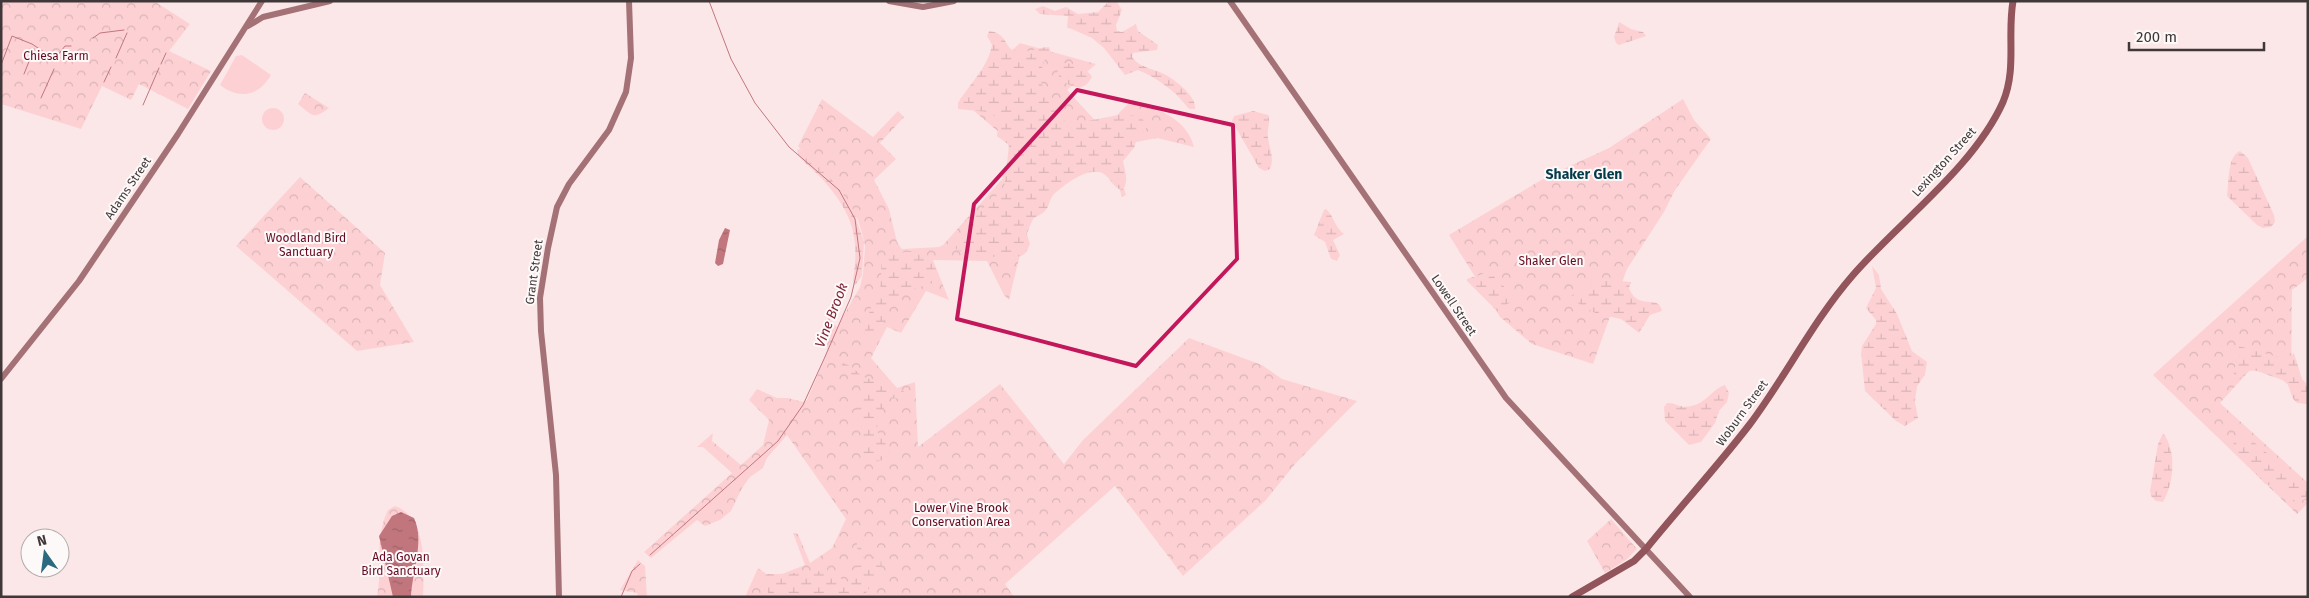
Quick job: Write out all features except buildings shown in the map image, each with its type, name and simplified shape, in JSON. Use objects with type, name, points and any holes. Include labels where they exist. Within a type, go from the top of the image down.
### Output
[{"type":"main road","points":[[243,30],[264,16],[330,1]]},
{"type":"main road","name":"Grant Street","points":[[559,597],[556,475],[541,331],[540,298],[557,208],[569,184],[609,130],[626,92],[631,58],[629,1]]},
{"type":"main road","points":[[888,1],[923,7],[954,1]]},
{"type":"main road","name":"Lowell Street","points":[[1230,1],[1506,398],[1690,597]]},
{"type":"main road","name":"Lexington Street","points":[[1907,218],[1974,150],[1998,111],[2011,72],[2013,1]]},
{"type":"main road","points":[[260,3],[264,16]]},
{"type":"main road","name":"Adams Street","points":[[1,379],[79,281],[178,134],[260,3]]},
{"type":"main road","name":"Woburn Street","points":[[1572,597],[1634,560],[1646,549],[1750,423],[1838,293],[1907,218]]},
{"type":"highlighted area","points":[[1077,90],[1233,125],[1237,259],[1136,366],[957,319],[974,204]]},
{"type":"green space","name":"Chiesa Farm","points":[[1,1],[154,1],[190,24],[169,51],[211,71],[188,109],[139,84],[131,100],[102,86],[81,129],[1,104]]},
{"type":"green space","points":[[1108,2],[1117,2],[1122,10],[1116,25],[1117,31],[1122,32],[1136,24],[1138,31],[1158,45],[1157,50],[1133,53],[1132,57],[1139,64],[1166,75],[1181,85],[1193,99],[1195,109],[1189,109],[1172,91],[1138,70],[1125,75],[1104,48],[1092,38],[1067,27],[1068,16],[1040,14],[1035,9],[1043,6],[1055,11],[1066,7],[1078,14],[1098,12]]},
{"type":"green space","points":[[1619,22],[1631,29],[1643,32],[1646,36],[1619,45],[1614,37]]},
{"type":"green space","points":[[989,31],[999,34],[1013,50],[1026,51],[1049,47],[1051,52],[1046,56],[1039,77],[1050,103],[1065,121],[1077,123],[1123,114],[1142,118],[1147,126],[1145,131],[1137,138],[1134,148],[1123,161],[1126,180],[1123,190],[1116,187],[1103,173],[1099,172],[1087,173],[1075,178],[1054,194],[1045,211],[1026,225],[1025,228],[1030,244],[1024,254],[1015,257],[968,253],[956,249],[955,243],[976,215],[1004,189],[1009,145],[997,136],[999,119],[988,112],[958,109],[958,103],[982,69],[990,54],[992,45],[987,36]]},
{"type":"green space","name":"Lower Vine Brook Conservation Area","points":[[1020,43],[1096,64],[1067,90],[1103,129],[1132,100],[1161,111],[1178,122],[1185,129],[1194,147],[1157,138],[1131,143],[1118,170],[1126,195],[1122,197],[1111,163],[1070,178],[1053,190],[1042,203],[1027,234],[1009,300],[1004,295],[987,261],[933,260],[949,300],[926,291],[901,333],[887,327],[871,358],[897,388],[915,382],[918,447],[1000,384],[1064,464],[1083,440],[1189,338],[1262,365],[1282,379],[1357,401],[1295,464],[1266,500],[1183,576],[1115,486],[1005,584],[1014,597],[745,597],[758,568],[772,578],[805,565],[793,533],[798,534],[810,563],[832,548],[846,519],[787,435],[767,458],[763,468],[750,477],[742,488],[731,511],[720,520],[705,526],[697,520],[651,558],[644,552],[732,473],[703,447],[697,447],[713,433],[712,441],[741,465],[763,445],[769,420],[749,400],[757,389],[777,398],[788,398],[803,402],[807,400],[827,353],[828,317],[837,327],[860,287],[865,246],[858,220],[798,146],[822,99],[873,137],[898,111],[904,117],[880,143],[896,159],[874,180],[889,209],[897,242],[902,249],[939,247],[943,245],[1003,178],[1001,174],[1013,153],[1001,134],[960,99]]},
{"type":"green space","points":[[242,55],[271,75],[261,88],[248,94],[234,93],[220,85],[236,56]]},
{"type":"green space","points":[[1062,63],[1079,67],[1087,71],[1092,77],[1086,85],[1080,87],[1072,86],[1061,79],[1057,73]]},
{"type":"green space","points":[[305,93],[329,108],[320,114],[310,114],[298,104]]},
{"type":"green space","name":"Shaker Glen","points":[[1683,99],[1694,120],[1711,139],[1675,190],[1664,212],[1627,269],[1593,364],[1532,344],[1500,317],[1449,235],[1548,176],[1609,148]]},
{"type":"green space","points":[[269,108],[277,108],[284,115],[284,123],[277,130],[269,130],[262,123],[262,115]]},
{"type":"green space","points":[[1253,111],[1268,115],[1269,117],[1268,135],[1272,164],[1270,169],[1265,171],[1259,168],[1232,121],[1234,116]]},
{"type":"green space","points":[[800,149],[819,164],[851,204],[864,242],[862,276],[854,285],[855,250],[852,226],[841,203],[833,192],[798,155],[797,150]]},
{"type":"green space","points":[[2240,151],[2248,158],[2274,215],[2275,222],[2271,227],[2263,228],[2257,225],[2227,196],[2231,164],[2233,158]]},
{"type":"green space","name":"Woodland Bird Sanctuary","points":[[300,177],[385,253],[380,285],[414,342],[357,351],[236,246]]},
{"type":"green space","points":[[1326,209],[1344,234],[1333,240],[1340,255],[1337,261],[1331,259],[1325,242],[1314,235]]},
{"type":"green space","points":[[2308,236],[2308,278],[2292,290],[2291,383],[2251,369],[2220,403],[2308,483],[2308,503],[2297,514],[2153,375]]},
{"type":"green space","points":[[910,251],[924,252],[936,269],[939,281],[916,288],[902,295],[886,314],[882,330],[871,337],[864,334],[873,303],[880,294],[882,257]]},
{"type":"green space","points":[[1872,266],[1879,275],[1881,289],[1897,314],[1912,351],[1927,362],[1925,375],[1917,386],[1915,402],[1918,418],[1905,426],[1896,421],[1865,391],[1862,346],[1876,324],[1876,320],[1866,308],[1876,288]]},
{"type":"green space","points":[[1486,273],[1491,274],[1514,296],[1512,302],[1495,309],[1467,281],[1467,279]]},
{"type":"green space","points":[[1602,279],[1631,282],[1629,288],[1633,295],[1643,301],[1657,303],[1662,311],[1650,315],[1639,333],[1621,319],[1597,314],[1569,298],[1578,290],[1588,288],[1593,283]]},
{"type":"green space","points":[[2239,346],[2285,359],[2294,353],[2302,379],[2308,385],[2308,404],[2297,403],[2292,397],[2288,385],[2270,374],[2250,371],[2237,379],[2233,372],[2236,364],[2241,359],[2237,351]]},
{"type":"green space","points":[[841,363],[851,366],[864,377],[893,386],[908,395],[905,400],[890,397],[886,402],[876,430],[888,447],[889,455],[883,460],[876,462],[863,456],[861,422],[856,410],[858,404],[871,392],[847,371]]},
{"type":"green space","points":[[1725,385],[1729,393],[1727,402],[1719,411],[1715,423],[1701,442],[1689,445],[1665,421],[1664,407],[1667,403],[1684,407],[1697,404]]},
{"type":"green space","points":[[2163,433],[2172,458],[2172,477],[2163,502],[2156,501],[2151,496],[2150,491],[2158,444]]},
{"type":"green space","points":[[2234,437],[2240,439],[2249,438],[2273,458],[2292,483],[2305,482],[2308,486],[2307,498],[2297,502],[2291,500],[2281,488],[2265,484],[2238,454],[2232,440]]},
{"type":"green space","name":"Ada Govan Bird Sanctuary","points":[[395,506],[406,512],[419,532],[424,573],[423,597],[377,597],[381,531],[388,510]]},
{"type":"green space","points":[[1611,519],[1637,549],[1626,560],[1605,573],[1587,541]]},
{"type":"green space","points":[[864,535],[864,562],[871,563],[874,555],[877,554],[882,564],[878,576],[864,597],[770,597],[762,579],[767,574],[835,572],[845,583],[854,582],[859,560],[856,538]]},
{"type":"green space","points":[[638,560],[645,566],[647,597],[638,597],[637,593],[620,590]]},
{"type":"water","points":[[725,228],[730,230],[723,264],[718,266],[715,263],[719,240]]},
{"type":"water","name":"Ada Govan Bird Sanctuary","points":[[401,512],[414,518],[417,527],[418,547],[411,597],[393,597],[379,536],[392,516]]},
{"type":"waterway","name":"Vine Brook","points":[[650,555],[778,441],[803,405],[824,359],[851,297],[860,258],[855,219],[839,190],[789,147],[755,103],[731,59],[709,1]]},
{"type":"waterway","points":[[93,38],[100,33],[124,30]]},
{"type":"waterway","points":[[116,58],[127,33]]},
{"type":"waterway","points":[[1,65],[12,36],[32,44],[53,58]]},
{"type":"waterway","points":[[58,55],[65,46],[71,46]]},
{"type":"waterway","points":[[24,74],[34,49]]},
{"type":"waterway","points":[[161,64],[166,53]]},
{"type":"waterway","points":[[104,82],[111,67]]},
{"type":"waterway","points":[[143,105],[159,68]]},
{"type":"waterway","points":[[41,98],[54,69]]},
{"type":"waterway","name":"Vine Brook","points":[[621,597],[632,571],[640,564]]},
{"type":"district","name":"Shaker Glen","points":[[1584,174]]}]
